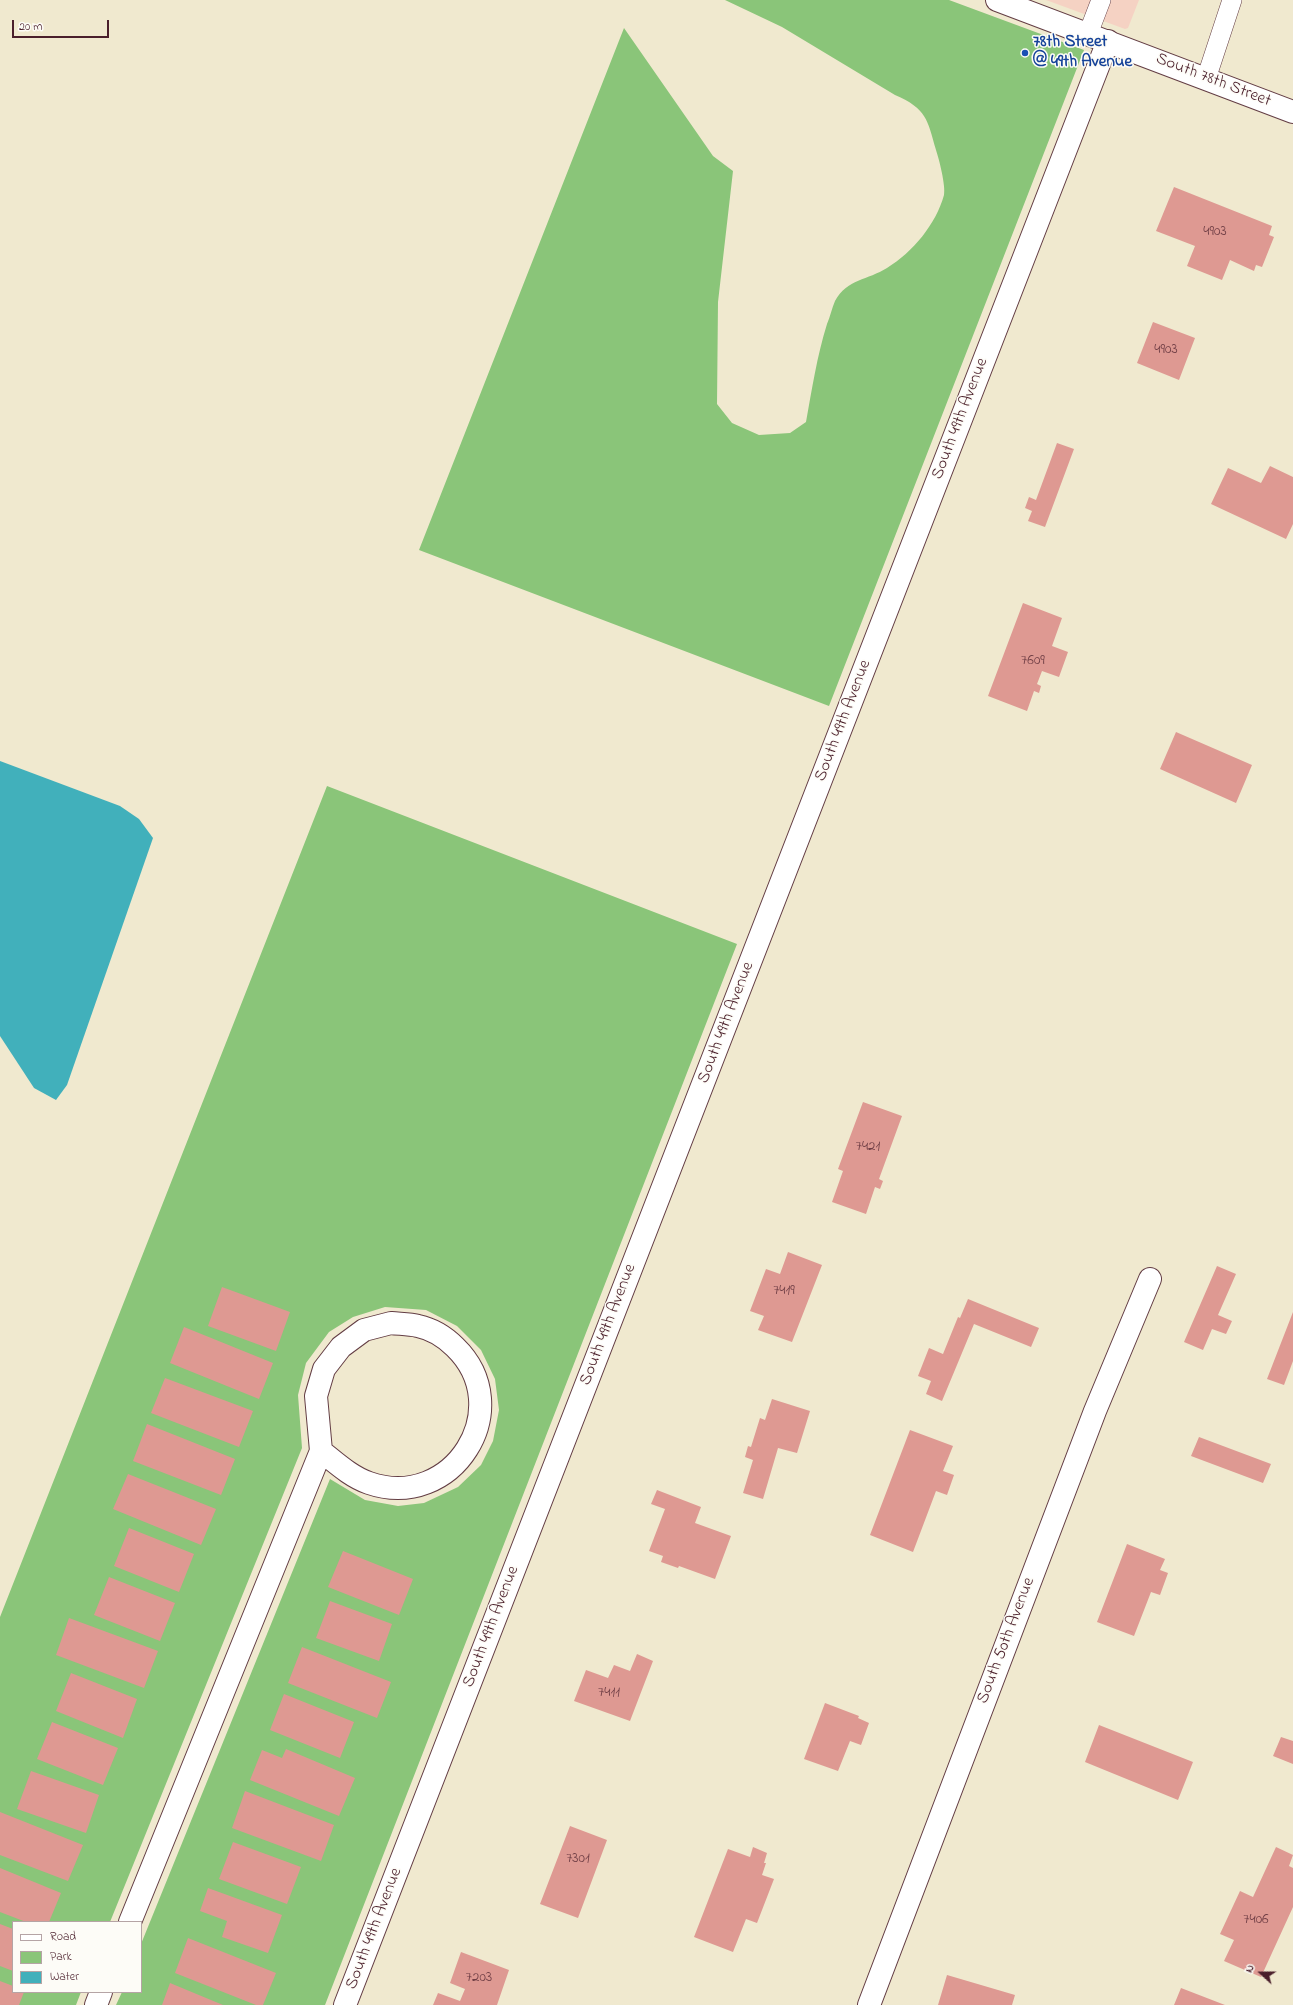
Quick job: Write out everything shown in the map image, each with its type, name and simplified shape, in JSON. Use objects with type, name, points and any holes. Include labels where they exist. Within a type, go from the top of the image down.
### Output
[{"type":"street","name":"South 78th Street","points":[[997,0],[1293,112]]},
{"type":"street","name":"South 49th Avenue","points":[[345,2005],[1098,38]]},
{"type":"street","name":"South 50th Avenue","points":[[869,2005],[1095,1411],[1150,1278]]},
{"type":"street","points":[[130,1921],[321,1451],[316,1396],[324,1369],[341,1346],[364,1330],[391,1323],[419,1326],[445,1337],[465,1357],[477,1380],[480,1406],[476,1433],[464,1456],[444,1474],[420,1486],[394,1488],[368,1483],[345,1470],[321,1451]]},
{"type":"street","points":[[96,2005],[101,1993]]},
{"type":"lane","points":[[1098,38],[1101,0]]},
{"type":"lane","points":[[1206,79],[1232,0]]},
{"type":"shaded area","points":[[1046,0],[1139,0],[1128,28],[1125,29]]},
{"type":"green space","points":[[725,0],[949,0],[1084,50],[829,706],[419,550],[624,28],[713,156],[733,171],[718,302],[717,404],[732,423],[759,435],[790,433],[806,422],[820,348],[835,301],[846,288],[852,284],[880,272],[906,254],[929,227],[940,206],[944,191],[939,160],[928,123],[920,110],[906,100],[895,95],[782,27]]},
{"type":"green space","points":[[327,786],[737,944],[325,2005],[116,2005],[122,1993],[142,1993],[142,1942],[330,1479],[365,1500],[398,1506],[424,1503],[458,1487],[481,1465],[493,1441],[499,1410],[495,1379],[481,1350],[457,1326],[426,1310],[385,1307],[353,1317],[329,1332],[306,1363],[298,1395],[302,1448],[110,1921],[12,1921],[12,1993],[81,1993],[76,2005],[0,2005],[0,1617]]},
{"type":"water","points":[[0,761],[120,806],[139,819],[153,838],[67,1085],[56,1100],[34,1088],[0,1036]]},
{"type":"building","points":[[1174,187],[1272,226],[1269,235],[1274,237],[1262,267],[1256,265],[1254,271],[1230,260],[1222,280],[1187,266],[1195,246],[1156,231]]},
{"type":"building","points":[[1153,322],[1195,338],[1179,380],[1137,363]]},
{"type":"building","points":[[1057,443],[1074,449],[1045,527],[1028,521],[1032,511],[1025,508],[1029,497],[1036,500]]},
{"type":"building","points":[[1270,466],[1293,477],[1293,524],[1286,539],[1211,504],[1228,468],[1261,483]]},
{"type":"building","points":[[1023,603],[1062,618],[1052,646],[1068,652],[1059,677],[1042,671],[1037,684],[1041,686],[1039,693],[1034,691],[1027,711],[988,696]]},
{"type":"building","points":[[1176,732],[1252,765],[1236,803],[1160,769]]},
{"type":"building","points":[[863,1102],[902,1116],[879,1179],[883,1181],[880,1189],[875,1187],[866,1214],[832,1202],[843,1171],[838,1169]]},
{"type":"building","points":[[788,1252],[822,1265],[792,1342],[758,1330],[764,1316],[750,1311],[766,1269],[780,1274]]},
{"type":"building","points":[[1217,1266],[1236,1274],[1218,1315],[1232,1321],[1226,1334],[1212,1329],[1203,1350],[1184,1342]]},
{"type":"building","points":[[222,1287],[290,1312],[276,1351],[208,1326]]},
{"type":"building","points":[[968,1299],[1039,1328],[1031,1347],[974,1324],[942,1401],[926,1394],[931,1381],[918,1376],[929,1348],[943,1354],[958,1317],[960,1318]]},
{"type":"building","points":[[1293,1312],[1293,1361],[1284,1385],[1267,1379]]},
{"type":"building","points":[[184,1327],[273,1363],[259,1399],[170,1363]]},
{"type":"building","points":[[165,1378],[253,1411],[239,1447],[151,1413]]},
{"type":"building","points":[[772,1399],[810,1411],[797,1453],[778,1448],[763,1499],[743,1493],[753,1460],[745,1457],[748,1446],[751,1447],[760,1418],[765,1420]]},
{"type":"building","points":[[147,1424],[235,1459],[221,1495],[133,1461]]},
{"type":"building","points":[[910,1430],[953,1446],[943,1471],[954,1475],[947,1495],[936,1491],[913,1552],[870,1535]]},
{"type":"building","points":[[1199,1437],[1271,1464],[1263,1483],[1191,1456]]},
{"type":"building","points":[[128,1474],[216,1509],[201,1545],[113,1509]]},
{"type":"building","points":[[657,1490],[701,1507],[695,1523],[731,1536],[715,1579],[679,1566],[678,1568],[661,1562],[663,1556],[649,1551],[665,1509],[651,1504]]},
{"type":"building","points":[[129,1528],[194,1554],[179,1592],[114,1566]]},
{"type":"building","points":[[1127,1544],[1165,1559],[1160,1570],[1168,1573],[1160,1595],[1151,1592],[1134,1636],[1097,1622]]},
{"type":"building","points":[[343,1551],[413,1579],[399,1615],[328,1587]]},
{"type":"building","points":[[109,1577],[175,1603],[160,1641],[94,1615]]},
{"type":"building","points":[[330,1601],[392,1624],[379,1661],[316,1638]]},
{"type":"building","points":[[69,1618],[158,1651],[144,1688],[56,1655]]},
{"type":"building","points":[[302,1647],[391,1682],[377,1718],[288,1683]]},
{"type":"building","points":[[637,1654],[653,1661],[630,1721],[574,1701],[586,1670],[608,1678],[614,1665],[630,1671]]},
{"type":"building","points":[[71,1673],[137,1699],[123,1738],[56,1711]]},
{"type":"building","points":[[284,1694],[354,1722],[340,1758],[270,1730]]},
{"type":"building","points":[[825,1703],[859,1716],[858,1718],[869,1723],[861,1745],[850,1741],[838,1771],[804,1759]]},
{"type":"building","points":[[52,1722],[118,1748],[103,1785],[37,1759]]},
{"type":"building","points":[[1099,1725],[1193,1762],[1178,1800],[1085,1762]]},
{"type":"building","points":[[1281,1737],[1293,1741],[1293,1764],[1273,1756]]},
{"type":"building","points":[[286,1749],[355,1778],[339,1816],[250,1780],[262,1750],[282,1758]]},
{"type":"building","points":[[31,1771],[99,1795],[86,1833],[17,1809]]},
{"type":"building","points":[[245,1791],[334,1825],[321,1861],[232,1828]]},
{"type":"building","points":[[0,1812],[83,1845],[68,1881],[0,1855]]},
{"type":"building","points":[[570,1826],[607,1840],[578,1918],[540,1904]]},
{"type":"building","points":[[233,1842],[301,1867],[287,1904],[219,1879]]},
{"type":"building","points":[[753,1847],[767,1853],[764,1863],[766,1863],[762,1875],[774,1879],[757,1923],[746,1919],[733,1952],[694,1937],[728,1849],[750,1857]]},
{"type":"building","points":[[1276,1847],[1293,1855],[1289,1866],[1293,1868],[1293,1907],[1261,1977],[1224,1961],[1234,1940],[1220,1934],[1240,1891],[1253,1897]]},
{"type":"building","points":[[0,1868],[61,1893],[49,1921],[23,1921],[0,1912]]},
{"type":"building","points":[[208,1888],[282,1915],[268,1953],[222,1937],[227,1921],[200,1911]]},
{"type":"building","points":[[0,1924],[12,1929],[12,1971],[0,1966]]},
{"type":"building","points":[[188,1938],[276,1973],[263,2005],[256,2005],[175,1973]]},
{"type":"building","points":[[461,1952],[509,1970],[497,2005],[433,2005],[438,1993],[460,2001],[465,1989],[450,1983]]},
{"type":"building","points":[[947,1975],[1015,1995],[1012,2005],[938,2005]]},
{"type":"building","points":[[0,1981],[12,1986],[12,1993],[24,1993],[19,2005],[0,2005]]},
{"type":"building","points":[[170,1983],[223,2005],[162,2005]]},
{"type":"building","points":[[1181,1988],[1225,2005],[1174,2005]]},
{"type":"place","name":"78th Street @ 49th Avenue","points":[[1025,53]]}]
